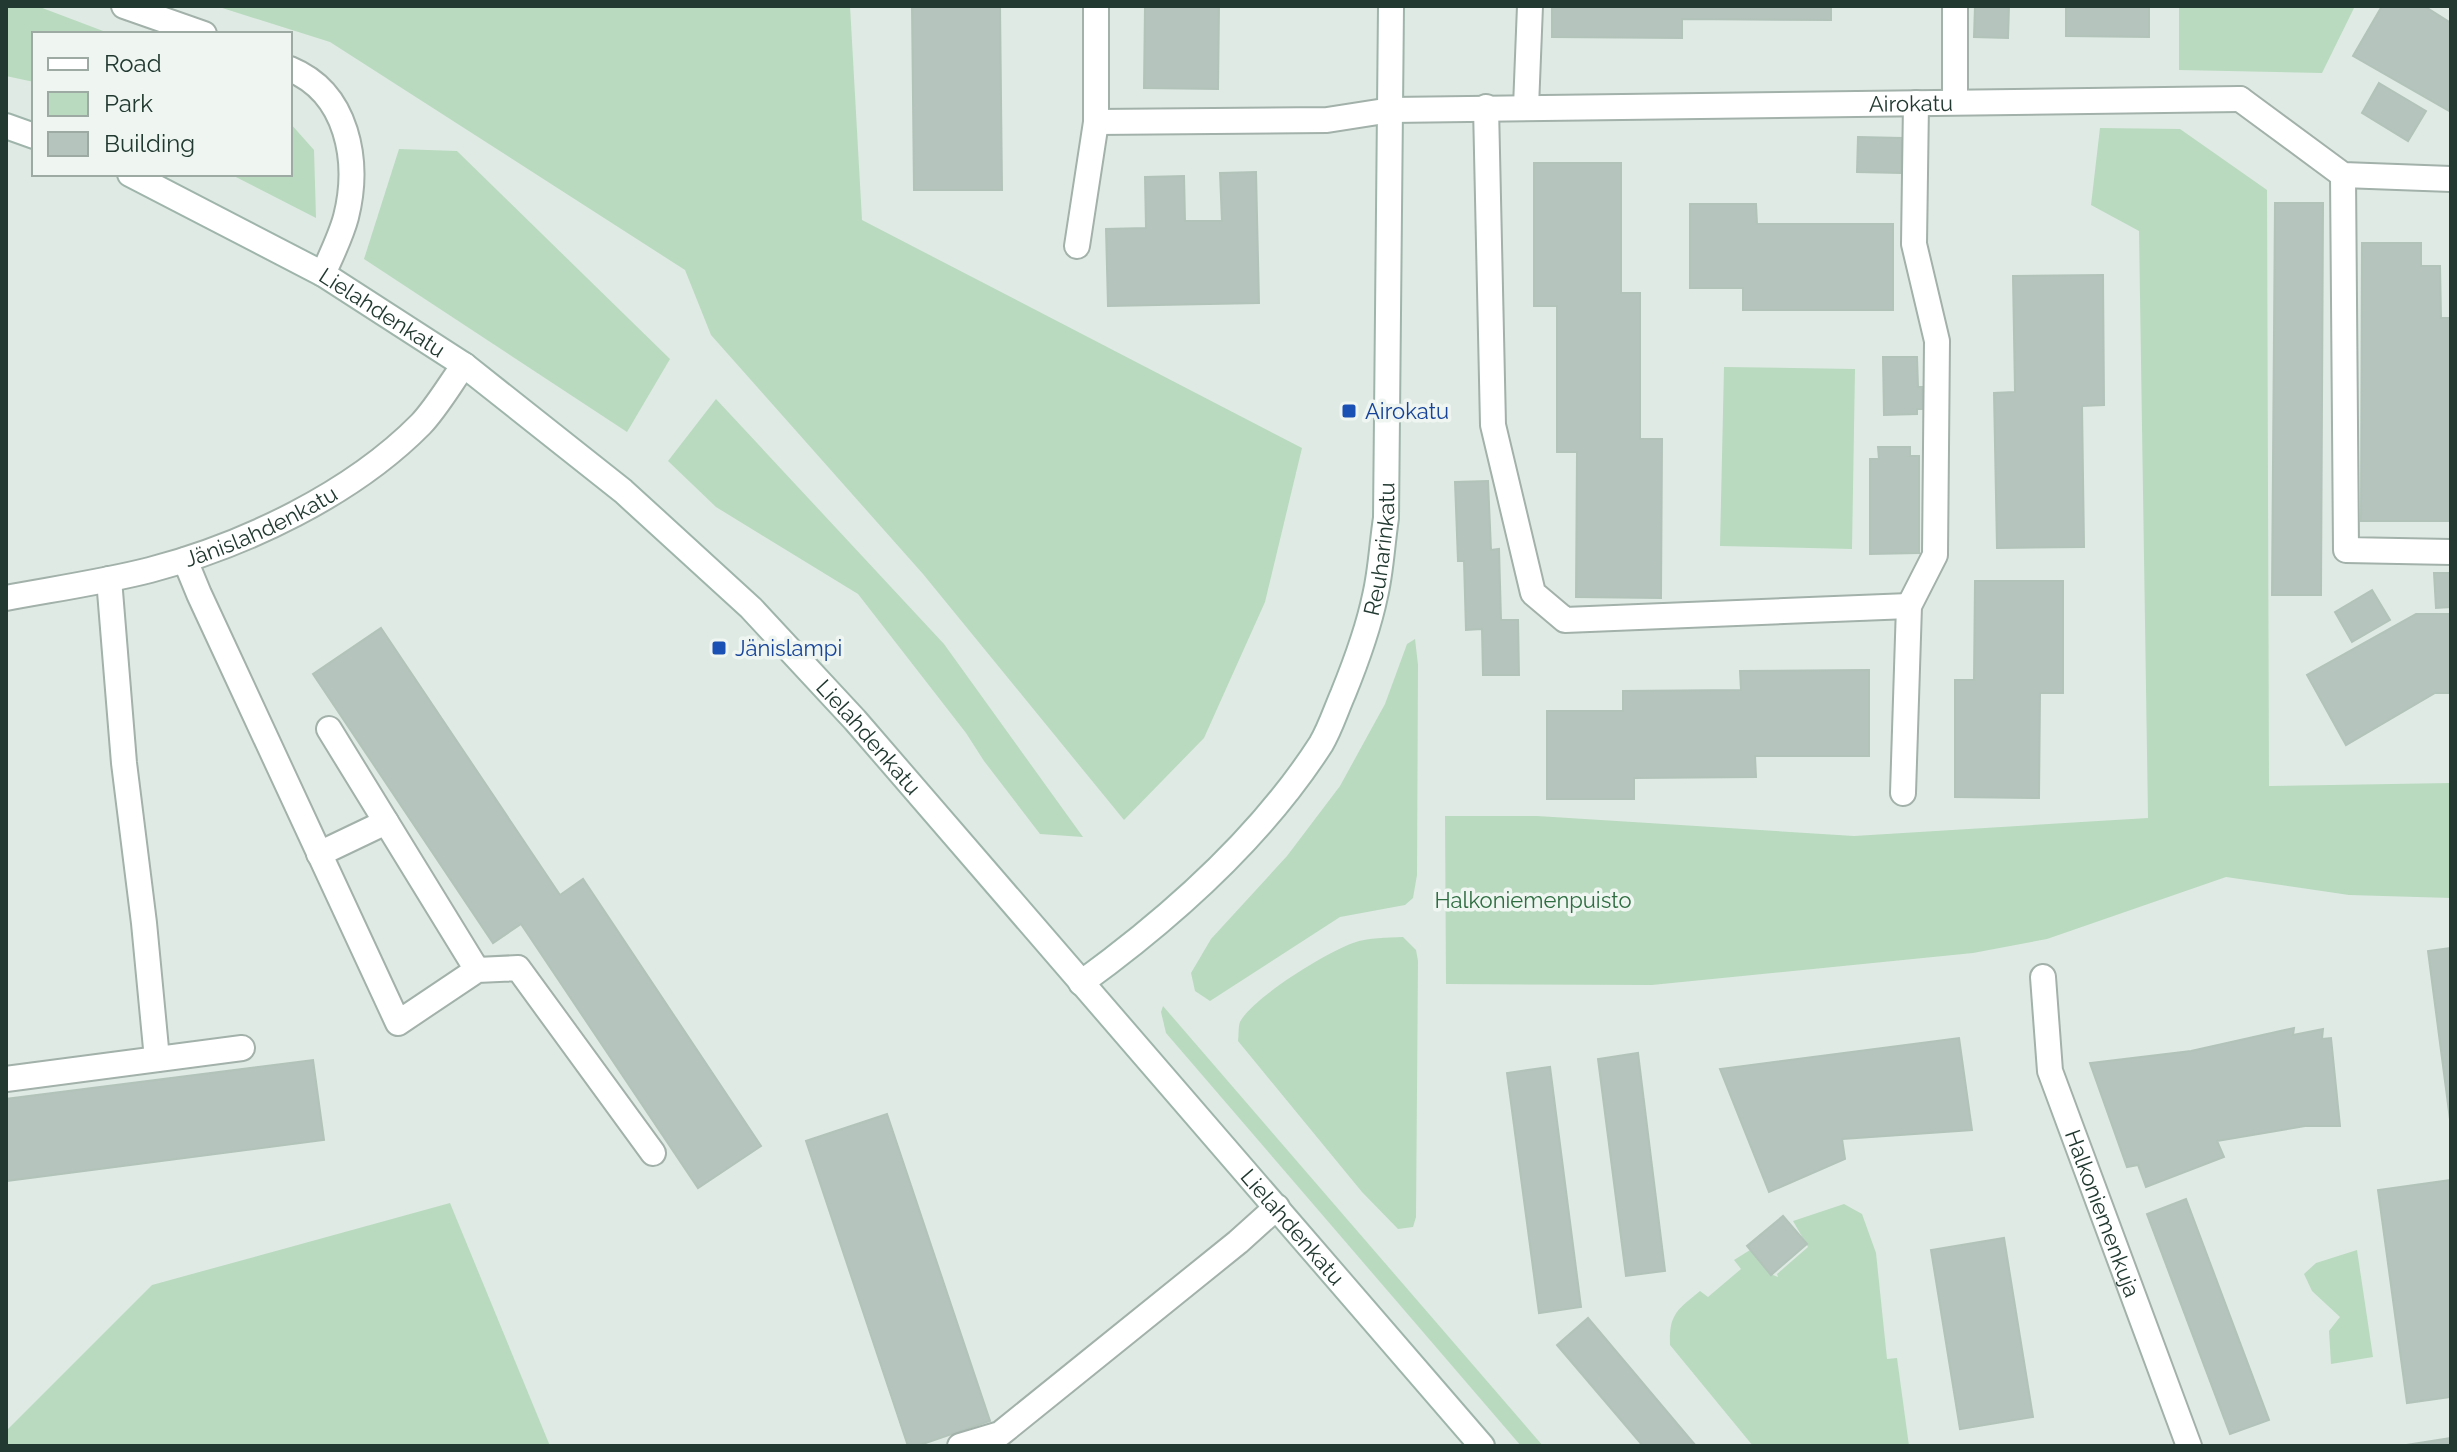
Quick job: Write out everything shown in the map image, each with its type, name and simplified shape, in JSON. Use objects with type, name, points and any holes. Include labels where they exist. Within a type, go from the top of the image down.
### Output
[{"type":"street","points":[[124,6],[198,32]]},
{"type":"street","points":[[1077,246],[1096,122],[1096,6]]},
{"type":"street","name":"Reuharinkatu","points":[[1081,983],[1131,946],[1184,900],[1266,816],[1322,742],[1359,654],[1376,594],[1386,518],[1391,6]]},
{"type":"street","points":[[1526,107],[1530,6]]},
{"type":"street","points":[[1955,6],[1955,102]]},
{"type":"street","points":[[292,70],[325,92],[341,117],[349,142],[351,178],[346,217],[323,274]]},
{"type":"street","name":"Airokatu","points":[[1096,122],[1327,120],[1391,110],[1486,107],[2240,99],[2343,175]]},
{"type":"street","points":[[1903,793],[1909,606],[1935,555],[1937,341],[1914,244],[1916,103]]},
{"type":"street","points":[[1486,107],[1493,425],[1533,593],[1565,620],[1909,606]]},
{"type":"street","points":[[6,126],[32,135]]},
{"type":"street","points":[[2451,179],[2343,175],[2346,550],[2451,552]]},
{"type":"street","name":"Lielahdenkatu","points":[[134,176],[323,274],[464,365],[623,491],[751,608],[855,720],[1482,1446]]},
{"type":"street","name":"Jänislahdenkatu","points":[[6,598],[109,579],[185,560],[301,510],[363,474],[423,422],[464,365]]},
{"type":"street","points":[[185,560],[398,1023],[477,970],[518,968],[653,1153]]},
{"type":"street","points":[[109,579],[124,763],[157,1059]]},
{"type":"street","points":[[329,729],[477,970]]},
{"type":"street","points":[[319,854],[386,822]]},
{"type":"street","name":"Halkoniemenkuja","points":[[2043,977],[2050,1071],[2189,1446]]},
{"type":"street","points":[[6,1079],[242,1048]]},
{"type":"street","points":[[960,1446],[1000,1434],[1277,1207]]},
{"type":"green space","points":[[6,6],[37,6],[106,32],[32,32],[32,82],[6,76]]},
{"type":"green space","points":[[216,6],[850,6],[862,220],[1302,448],[1265,602],[1204,738],[1124,820],[923,574],[711,335],[685,270],[330,42]]},
{"type":"green space","points":[[2179,6],[2355,6],[2322,73],[2179,70]]},
{"type":"green space","points":[[292,125],[314,150],[316,218],[234,176],[292,176]]},
{"type":"green space","name":"Halkoniemenpuisto","points":[[2100,128],[2180,129],[2267,190],[2269,786],[2451,783],[2451,898],[2349,895],[2226,877],[2047,939],[1973,953],[1652,985],[1446,984],[1445,816],[1537,816],[1854,836],[2148,818],[2139,231],[2091,205]]},
{"type":"green space","points":[[399,149],[457,151],[670,359],[627,432],[364,259]]},
{"type":"green space","points":[[1724,367],[1855,369],[1852,549],[1720,546]]},
{"type":"green space","points":[[716,399],[944,644],[1083,837],[1040,834],[858,594],[716,507],[668,461]]},
{"type":"green space","points":[[1415,639],[1418,665],[1417,875],[1413,898],[1405,905],[1340,917],[1210,1001],[1195,991],[1191,973],[1211,939],[1287,856],[1340,786],[1385,704],[1407,644]]},
{"type":"green space","points":[[1403,937],[1416,950],[1418,961],[1416,1217],[1413,1227],[1398,1229],[1362,1192],[1238,1041],[1240,1022],[1247,1012],[1309,966],[1359,941]]},
{"type":"green space","points":[[1163,1006],[1543,1446],[1521,1446],[1166,1033],[1161,1012]]},
{"type":"green space","points":[[450,1203],[550,1446],[6,1446],[6,1431],[152,1285]]},
{"type":"green space","points":[[1844,1204],[1862,1214],[1876,1253],[1887,1359],[1897,1358],[1909,1446],[1753,1446],[1670,1345],[1673,1319],[1680,1308],[1700,1291],[1708,1297],[1741,1269],[1734,1260],[1750,1250],[1778,1277],[1777,1274],[1808,1247],[1793,1221]]},
{"type":"green space","points":[[2357,1250],[2373,1357],[2331,1364],[2329,1331],[2340,1317],[2312,1291],[2304,1274],[2316,1263]]},
{"type":"building","points":[[912,6],[1000,6],[1002,190],[914,190]]},
{"type":"building","points":[[1145,6],[1219,6],[1218,89],[1144,88]]},
{"type":"building","points":[[1552,6],[1831,6],[1831,20],[1682,19],[1682,38],[1552,37]]},
{"type":"building","points":[[1975,6],[2009,6],[2008,38],[1974,37]]},
{"type":"building","points":[[2066,6],[2149,6],[2149,37],[2066,36]]},
{"type":"building","points":[[2382,6],[2424,6],[2451,23],[2451,112],[2353,56]]},
{"type":"building","points":[[2379,83],[2426,111],[2408,141],[2362,113]]},
{"type":"building","points":[[1858,137],[1902,138],[1901,173],[1857,172]]},
{"type":"building","points":[[1534,163],[1621,163],[1621,293],[1640,293],[1640,439],[1662,439],[1661,598],[1576,597],[1577,452],[1557,452],[1557,306],[1534,306]]},
{"type":"building","points":[[1256,172],[1259,303],[1108,306],[1106,229],[1146,228],[1145,177],[1184,176],[1185,221],[1222,221],[1220,173]]},
{"type":"building","points":[[2275,203],[2323,203],[2321,595],[2272,595]]},
{"type":"building","points":[[1690,204],[1756,204],[1757,224],[1893,224],[1893,310],[1743,310],[1743,288],[1690,288]]},
{"type":"building","points":[[2362,243],[2421,243],[2421,266],[2440,266],[2441,318],[2451,318],[2451,521],[2361,521]]},
{"type":"building","points":[[2103,275],[2104,405],[2082,406],[2084,547],[1997,548],[1994,393],[2015,392],[2013,276]]},
{"type":"building","points":[[1883,357],[1917,357],[1918,387],[1922,387],[1923,409],[1917,409],[1917,414],[1884,415]]},
{"type":"building","points":[[1878,447],[1910,447],[1910,456],[1919,456],[1919,553],[1870,554],[1870,459],[1879,459]]},
{"type":"building","points":[[1488,481],[1491,550],[1499,549],[1501,620],[1518,620],[1519,675],[1483,675],[1482,629],[1466,630],[1464,561],[1458,561],[1455,482]]},
{"type":"building","points":[[2434,573],[2451,573],[2451,607],[2436,608]]},
{"type":"building","points":[[1975,581],[2063,581],[2063,693],[2040,693],[2039,798],[1955,797],[1955,680],[1974,680]]},
{"type":"building","points":[[2372,590],[2390,620],[2352,642],[2335,612]]},
{"type":"building","points":[[2416,614],[2451,614],[2451,693],[2435,693],[2346,745],[2307,675]]},
{"type":"building","points":[[381,628],[560,895],[583,879],[761,1146],[698,1188],[521,924],[493,943],[313,674]]},
{"type":"building","points":[[1869,670],[1869,756],[1755,756],[1756,777],[1634,778],[1634,799],[1547,799],[1547,711],[1623,711],[1623,691],[1741,690],[1740,671]]},
{"type":"building","points":[[2451,948],[2451,1127],[2428,951]]},
{"type":"building","points":[[2294,1028],[2293,1035],[2323,1029],[2322,1039],[2331,1038],[2340,1126],[2305,1126],[2217,1141],[2224,1157],[2146,1187],[2138,1165],[2127,1167],[2090,1063],[2191,1051]]},
{"type":"building","points":[[1959,1038],[1972,1130],[1842,1139],[1845,1159],[1769,1192],[1720,1069]]},
{"type":"building","points":[[1638,1053],[1665,1271],[1626,1276],[1598,1059]]},
{"type":"building","points":[[313,1060],[324,1140],[6,1181],[6,1099]]},
{"type":"building","points":[[1550,1067],[1581,1307],[1539,1313],[1507,1073]]},
{"type":"building","points":[[887,1114],[990,1421],[917,1446],[908,1446],[806,1141]]},
{"type":"building","points":[[2451,1180],[2451,1397],[2407,1403],[2378,1190]]},
{"type":"building","points":[[2186,1199],[2269,1420],[2230,1434],[2147,1214]]},
{"type":"building","points":[[1783,1216],[1807,1244],[1771,1275],[1747,1246]]},
{"type":"building","points":[[2004,1238],[2033,1417],[1960,1429],[1931,1250]]},
{"type":"building","points":[[1588,1318],[1696,1446],[1643,1446],[1557,1345]]},
{"type":"building","points":[[2451,1438],[2451,1446],[2400,1446]]},
{"type":"place","name":"Airokatu","points":[[1349,411]]},
{"type":"place","name":"Jänislampi","points":[[719,648]]}]
